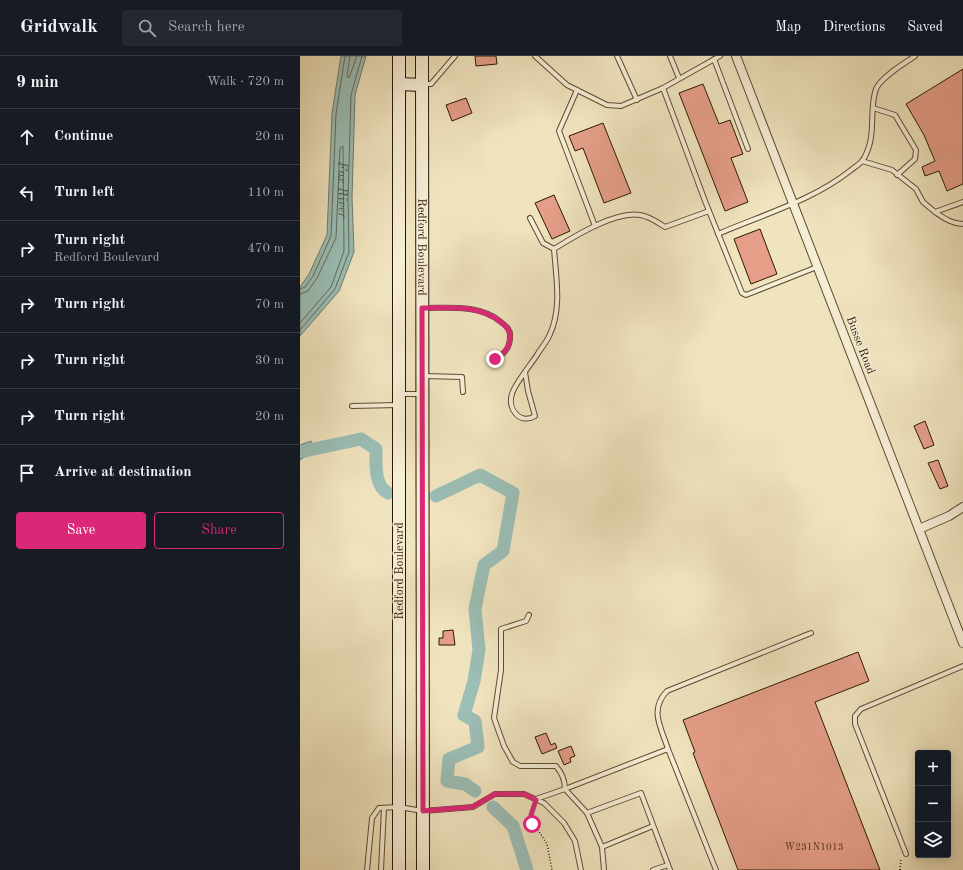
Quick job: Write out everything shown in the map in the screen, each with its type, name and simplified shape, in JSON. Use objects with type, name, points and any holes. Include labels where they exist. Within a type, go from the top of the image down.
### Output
[{"type":"main road","name":"Redford Boulevard","points":[[399,56],[399,870]]},
{"type":"main road","name":"Redford Boulevard","points":[[422,56],[423,870]]},
{"type":"main road","points":[[399,84],[422,85]]},
{"type":"street","name":"Busse Road","points":[[736,56],[963,643]]},
{"type":"street","points":[[919,529],[963,508]]},
{"type":"lane","points":[[422,85],[431,84],[455,56]]},
{"type":"lane","points":[[535,56],[567,85],[607,105],[621,106],[663,88],[720,56]]},
{"type":"lane","points":[[617,56],[637,100]]},
{"type":"lane","points":[[670,56],[679,78]]},
{"type":"lane","points":[[718,234],[825,189],[862,161],[872,136],[873,108],[876,88],[894,70],[915,56]]},
{"type":"lane","points":[[714,59],[748,149]]},
{"type":"lane","points":[[663,88],[709,211],[742,293],[746,296],[818,267]]},
{"type":"lane","points":[[577,90],[559,131],[595,226]]},
{"type":"lane","points":[[873,108],[895,115],[916,150],[915,159],[897,175]]},
{"type":"lane","points":[[862,161],[892,170],[916,189],[923,202],[935,212],[946,220],[963,224]]},
{"type":"lane","points":[[935,212],[963,202]]},
{"type":"lane","points":[[554,249],[595,226],[623,216],[639,215],[655,220],[665,227],[709,211]]},
{"type":"lane","points":[[530,218],[544,243],[554,249]]},
{"type":"lane","points":[[525,372],[534,416],[529,419],[521,419],[516,416],[511,406],[512,394],[525,372],[550,335],[557,313],[554,249]]},
{"type":"lane","points":[[422,308],[463,308],[485,312],[498,320],[508,327],[510,342],[506,350],[495,359]]},
{"type":"lane","points":[[422,376],[462,377],[463,392]]},
{"type":"lane","points":[[352,406],[423,394]]},
{"type":"lane","points":[[529,615],[526,621],[501,628],[501,670],[494,718],[504,746],[512,762],[520,766],[530,768],[556,766],[565,782],[565,789],[588,813],[602,847],[604,870]]},
{"type":"lane","points":[[716,870],[668,749],[656,712],[659,699],[667,691],[811,633]]},
{"type":"lane","points":[[906,854],[855,724],[854,716],[861,709],[963,666]]},
{"type":"lane","points":[[536,800],[668,749]]},
{"type":"lane","points":[[588,813],[641,793],[670,870]]},
{"type":"lane","points":[[367,870],[372,818],[379,808],[399,807],[423,811],[472,807],[495,794],[524,794],[544,803],[564,823],[575,842],[581,870]]},
{"type":"lane","points":[[381,870],[384,808]]},
{"type":"lane","points":[[602,847],[653,826]]},
{"type":"lane","points":[[653,870],[668,865]]},
{"type":"path","points":[[536,800],[531,819],[547,844],[552,870]]},
{"type":"path","points":[[900,870],[902,856],[906,854]]},
{"type":"water","name":"Fox River","points":[[341,56],[366,56],[355,95],[352,198],[354,252],[339,291],[300,336],[300,287],[309,274],[327,235],[332,113]]},
{"type":"water","points":[[311,441],[313,452],[300,460],[300,445]]},
{"type":"building","points":[[475,56],[496,56],[497,64],[476,66]]},
{"type":"building","points":[[963,69],[963,184],[947,191],[939,171],[925,176],[922,167],[935,161],[924,135],[906,104]]},
{"type":"building","points":[[703,84],[719,124],[730,120],[743,154],[731,158],[748,202],[725,211],[679,93]]},
{"type":"building","points":[[466,98],[472,113],[452,121],[446,105]]},
{"type":"building","points":[[603,123],[631,193],[604,203],[583,148],[575,151],[569,136]]},
{"type":"building","points":[[554,195],[570,231],[552,239],[535,203]]},
{"type":"building","points":[[760,229],[777,274],[751,284],[734,239]]},
{"type":"building","points":[[925,421],[934,445],[924,449],[914,426]]},
{"type":"building","points":[[938,460],[948,486],[940,489],[928,463]]},
{"type":"building","points":[[453,630],[455,645],[439,645],[439,638],[443,638],[443,631]]},
{"type":"building","points":[[858,652],[869,681],[815,702],[880,870],[738,870],[693,753],[695,752],[683,720]]},
{"type":"building","points":[[546,733],[551,745],[555,743],[557,748],[542,754],[535,737]]},
{"type":"building","points":[[571,746],[575,756],[570,758],[571,762],[564,765],[558,751]]},
{"type":"waterway","points":[[300,452],[361,439],[376,449],[378,480],[383,490],[388,493]]},
{"type":"waterway","points":[[436,496],[480,475],[513,493],[503,551],[484,565],[475,609],[479,650],[474,681],[464,715],[475,721],[478,747],[449,759],[447,781],[465,784],[475,791]]},
{"type":"waterway","points":[[493,807],[513,826],[527,870]]},
{"type":"route","points":[[495,359],[506,350],[510,342],[508,327],[498,320],[485,312],[463,308],[422,308],[423,811],[472,807],[495,794],[524,794],[536,800],[531,815],[532,824]]}]
